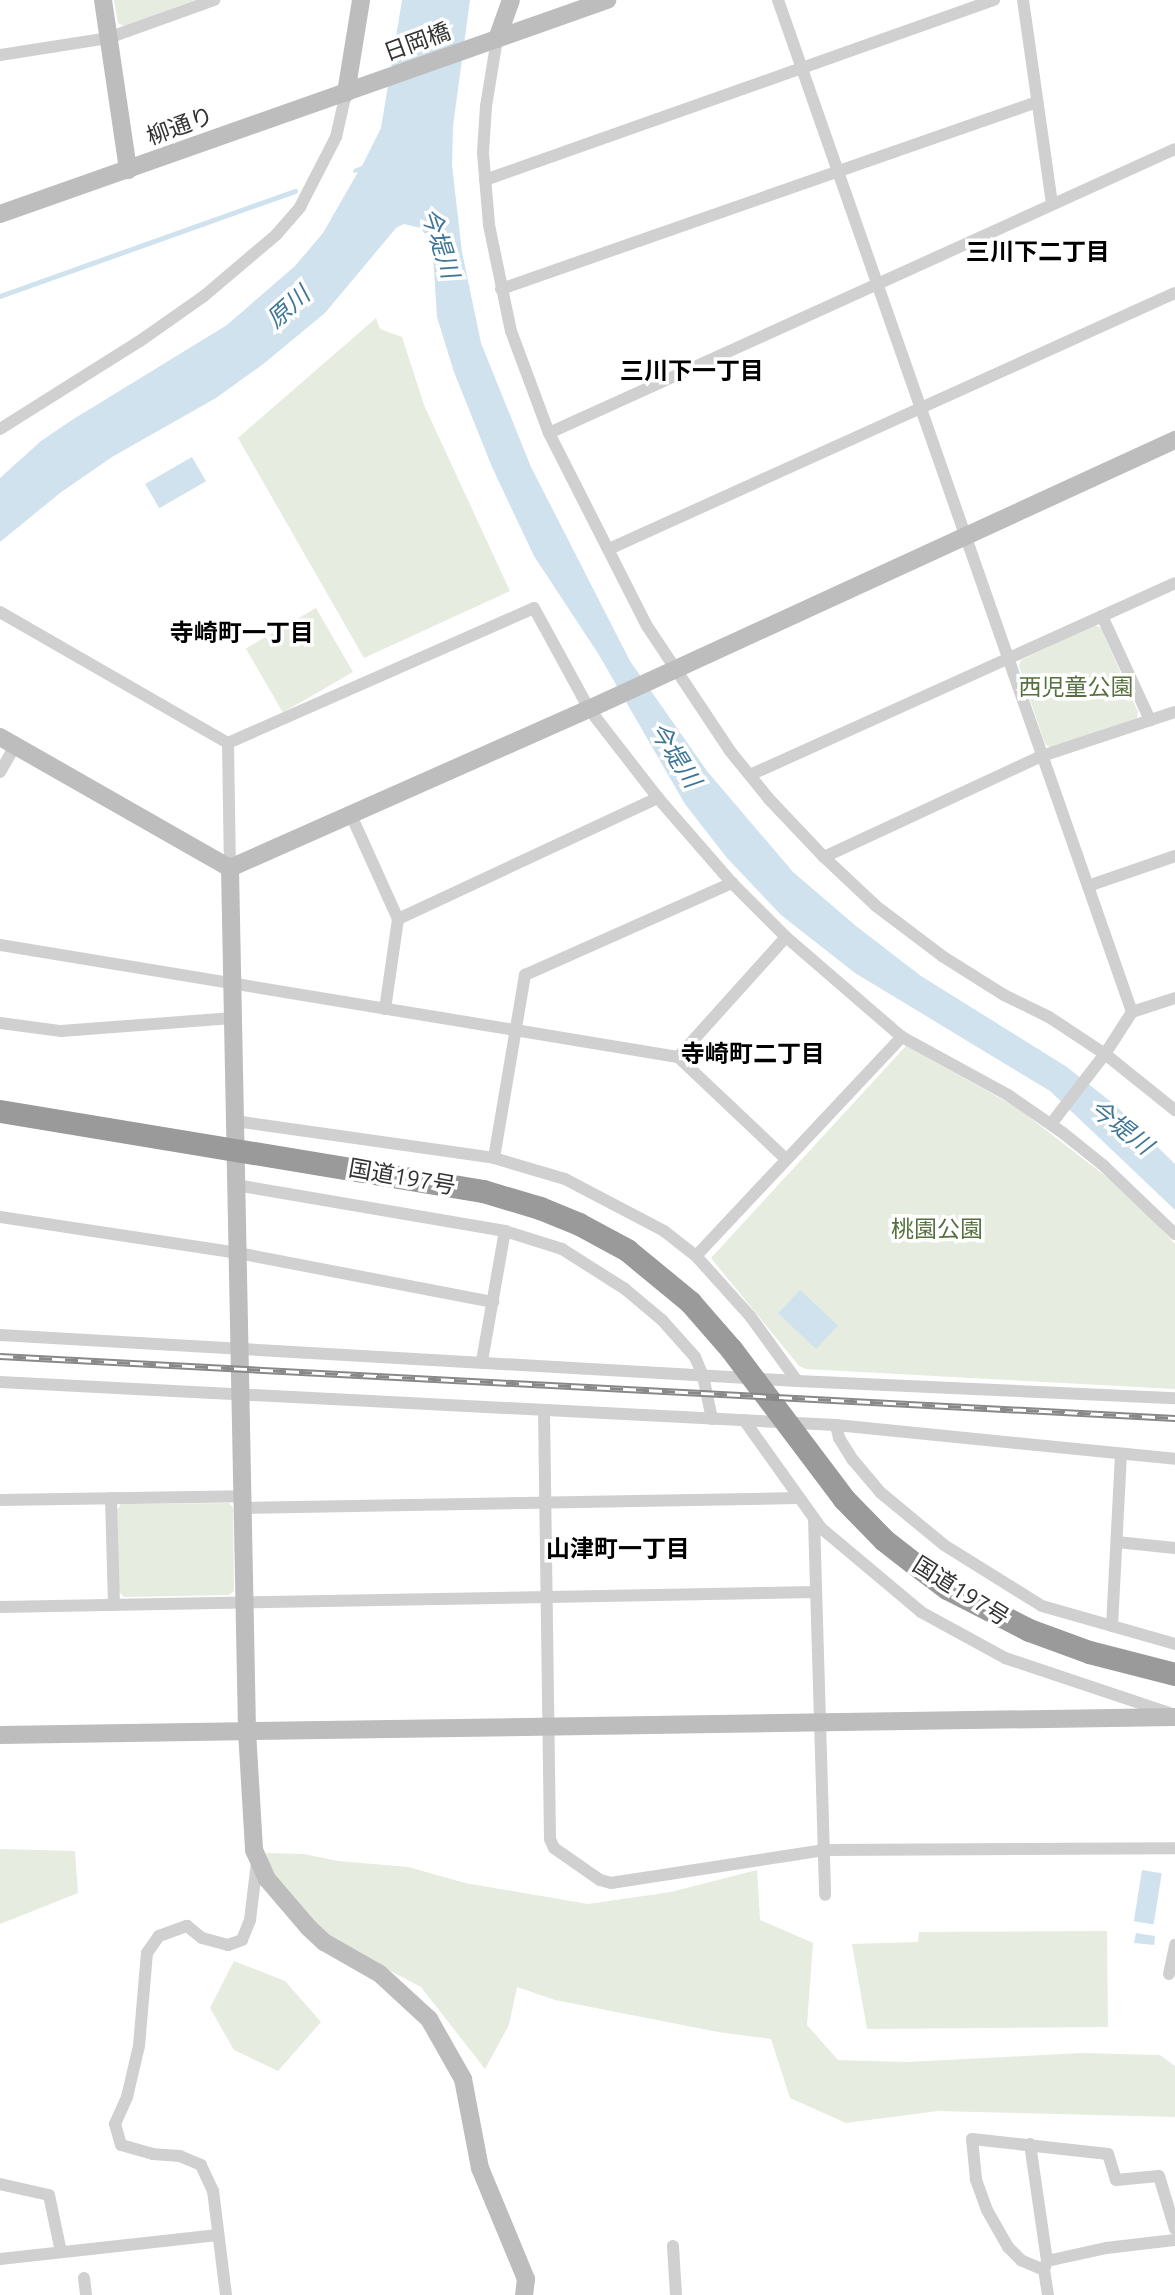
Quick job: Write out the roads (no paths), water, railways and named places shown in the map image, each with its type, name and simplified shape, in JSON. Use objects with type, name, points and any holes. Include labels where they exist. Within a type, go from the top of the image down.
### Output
[{"type":"highway","name":"国道197号","points":[[0,1111],[484,1191],[555,1214],[610,1240],[650,1267],[690,1301],[856,1513],[884,1540],[947,1588],[1005,1620],[1048,1638],[1175,1674]]},
{"type":"street","points":[[103,0],[128,170]]},
{"type":"street","points":[[0,55],[108,38],[214,0]]},
{"type":"street","points":[[0,429],[140,341],[204,296],[276,235],[300,207],[336,137],[361,0]]},
{"type":"street","points":[[511,0],[497,39],[486,106],[485,180],[501,289],[523,368],[549,433],[647,625],[674,669],[750,775],[824,857],[876,906],[942,956],[1004,995],[1049,1017],[1105,1054],[1175,1111]]},
{"type":"street","name":"日岡橋","points":[[376,82],[607,0]]},
{"type":"street","points":[[778,0],[1132,1012]]},
{"type":"street","points":[[485,180],[994,0]]},
{"type":"street","points":[[1023,0],[1052,204]]},
{"type":"street","name":"柳通り","points":[[0,214],[376,82]]},
{"type":"street","points":[[501,289],[1037,102]]},
{"type":"street","points":[[549,433],[1175,149]]},
{"type":"street","points":[[609,549],[1175,293]]},
{"type":"street","points":[[230,868],[589,709],[655,676],[1175,440]]},
{"type":"street","points":[[750,775],[1175,583]]},
{"type":"street","points":[[229,743],[534,608],[589,709],[658,798],[732,883],[786,937],[902,1037],[1008,1095],[1051,1124],[1103,1164],[1175,1234]]},
{"type":"street","points":[[0,612],[229,743]]},
{"type":"street","points":[[1102,616],[1150,720]]},
{"type":"street","points":[[824,857],[1042,756],[1175,712]]},
{"type":"street","points":[[0,772],[8,742],[230,868]]},
{"type":"street","points":[[229,743],[244,1602],[251,1836],[257,1862],[267,1879],[324,1942],[380,1974],[429,2019],[463,2079],[480,2168],[526,2279],[524,2295]]},
{"type":"street","points":[[398,919],[658,798]]},
{"type":"street","points":[[351,815],[398,919],[386,1009]]},
{"type":"street","points":[[1088,886],[1175,856]]},
{"type":"street","points":[[494,1158],[525,975],[732,883]]},
{"type":"street","points":[[678,1057],[786,937]]},
{"type":"street","points":[[0,945],[678,1057],[786,1159]]},
{"type":"street","points":[[1051,1124],[1105,1054],[1132,1012],[1175,998]]},
{"type":"street","points":[[0,1023],[61,1031],[233,1018]]},
{"type":"street","points":[[696,1256],[902,1037]]},
{"type":"street","points":[[235,1121],[494,1158],[565,1179],[613,1201],[664,1231],[696,1256],[750,1316],[797,1381]]},
{"type":"street","points":[[236,1185],[505,1231],[562,1249],[625,1289],[662,1320],[695,1357],[703,1376],[712,1419]]},
{"type":"street","points":[[0,1217],[238,1253],[493,1301]]},
{"type":"street","points":[[482,1361],[505,1231]]},
{"type":"street","points":[[0,1335],[482,1361],[703,1376],[1175,1398]]},
{"type":"street","points":[[0,1382],[836,1425],[1121,1456],[1175,1459]]},
{"type":"street","points":[[544,1410],[550,1839],[554,1848],[600,1880],[611,1883],[824,1850],[1175,1848]]},
{"type":"street","points":[[744,1420],[814,1518],[921,1612],[993,1652],[1074,1684],[1175,1716]]},
{"type":"street","points":[[836,1425],[839,1438],[853,1460],[881,1493],[944,1545],[1042,1606],[1175,1644]]},
{"type":"street","points":[[1112,1626],[1121,1456]]},
{"type":"street","points":[[111,1498],[114,1605]]},
{"type":"street","points":[[0,1500],[111,1498],[243,1502],[546,1503],[798,1498]]},
{"type":"street","points":[[814,1518],[825,1895]]},
{"type":"street","points":[[1117,1542],[1175,1548]]},
{"type":"street","points":[[0,1607],[817,1592]]},
{"type":"street","points":[[0,1735],[1175,1716]]},
{"type":"street","points":[[226,2295],[213,2192],[201,2165],[180,2156],[153,2154],[121,2145],[115,2124],[127,2097],[139,2046],[148,1953],[159,1936],[187,1926],[202,1938],[228,1945],[242,1940],[250,1920],[257,1862]]},
{"type":"street","points":[[1169,1974],[1175,1945]]},
{"type":"street","points":[[1175,2229],[1169,2191],[1159,2175],[1115,2179],[1108,2154],[972,2139],[976,2179],[987,2210],[1009,2247],[1021,2260],[1046,2265],[1106,2248],[1175,2240]]},
{"type":"street","points":[[1030,2144],[1048,2295]]},
{"type":"street","points":[[0,2184],[49,2195],[61,2252]]},
{"type":"street","points":[[0,2259],[218,2235]]},
{"type":"street","points":[[673,2246],[676,2295]]},
{"type":"street","points":[[84,2278],[86,2295]]},
{"type":"water","points":[[402,0],[470,0],[453,126],[452,165],[462,252],[481,343],[531,467],[630,661],[707,771],[793,872],[856,926],[921,976],[1067,1067],[1115,1105],[1175,1164],[1175,1210],[1050,1091],[855,973],[781,915],[727,858],[685,804],[599,655],[534,556],[492,467],[454,372],[437,317],[431,244],[421,228],[404,224],[396,228],[325,313],[262,365],[216,398],[112,457],[60,493],[0,542],[0,478],[41,441],[72,420],[227,325],[295,266],[323,233],[358,172],[353,173],[354,169],[362,166],[381,128]]},
{"type":"water","points":[[192,457],[206,481],[159,508],[145,484]]},
{"type":"water","points":[[800,1290],[838,1325],[816,1349],[778,1313]]},
{"type":"water","points":[[1142,1870],[1162,1873],[1154,1924],[1134,1921]]},
{"type":"water","points":[[1136,1933],[1155,1936],[1154,1945],[1134,1943]]},
{"type":"waterway","points":[[0,296],[295,191]]},
{"type":"railway","points":[[0,1356],[1175,1418]]},
{"type":"district","name":"三川下二丁目","points":[[1038,252]]},
{"type":"district","name":"三川下一丁目","points":[[692,371]]},
{"type":"district","name":"寺崎町一丁目","points":[[242,633]]},
{"type":"district","name":"寺崎町二丁目","points":[[753,1054]]},
{"type":"district","name":"山津町一丁目","points":[[618,1549]]},
{"type":"water label","name":"今堤川","points":[[440,243]]},
{"type":"water label","name":"原川","points":[[288,307]]},
{"type":"water label","name":"今堤川","points":[[675,755]]},
{"type":"water label","name":"今堤川","points":[[1121,1127]]},
{"type":"park label","name":"西児童公園","points":[[1076,687]]},
{"type":"park label","name":"桃園公園","points":[[937,1229]]}]
